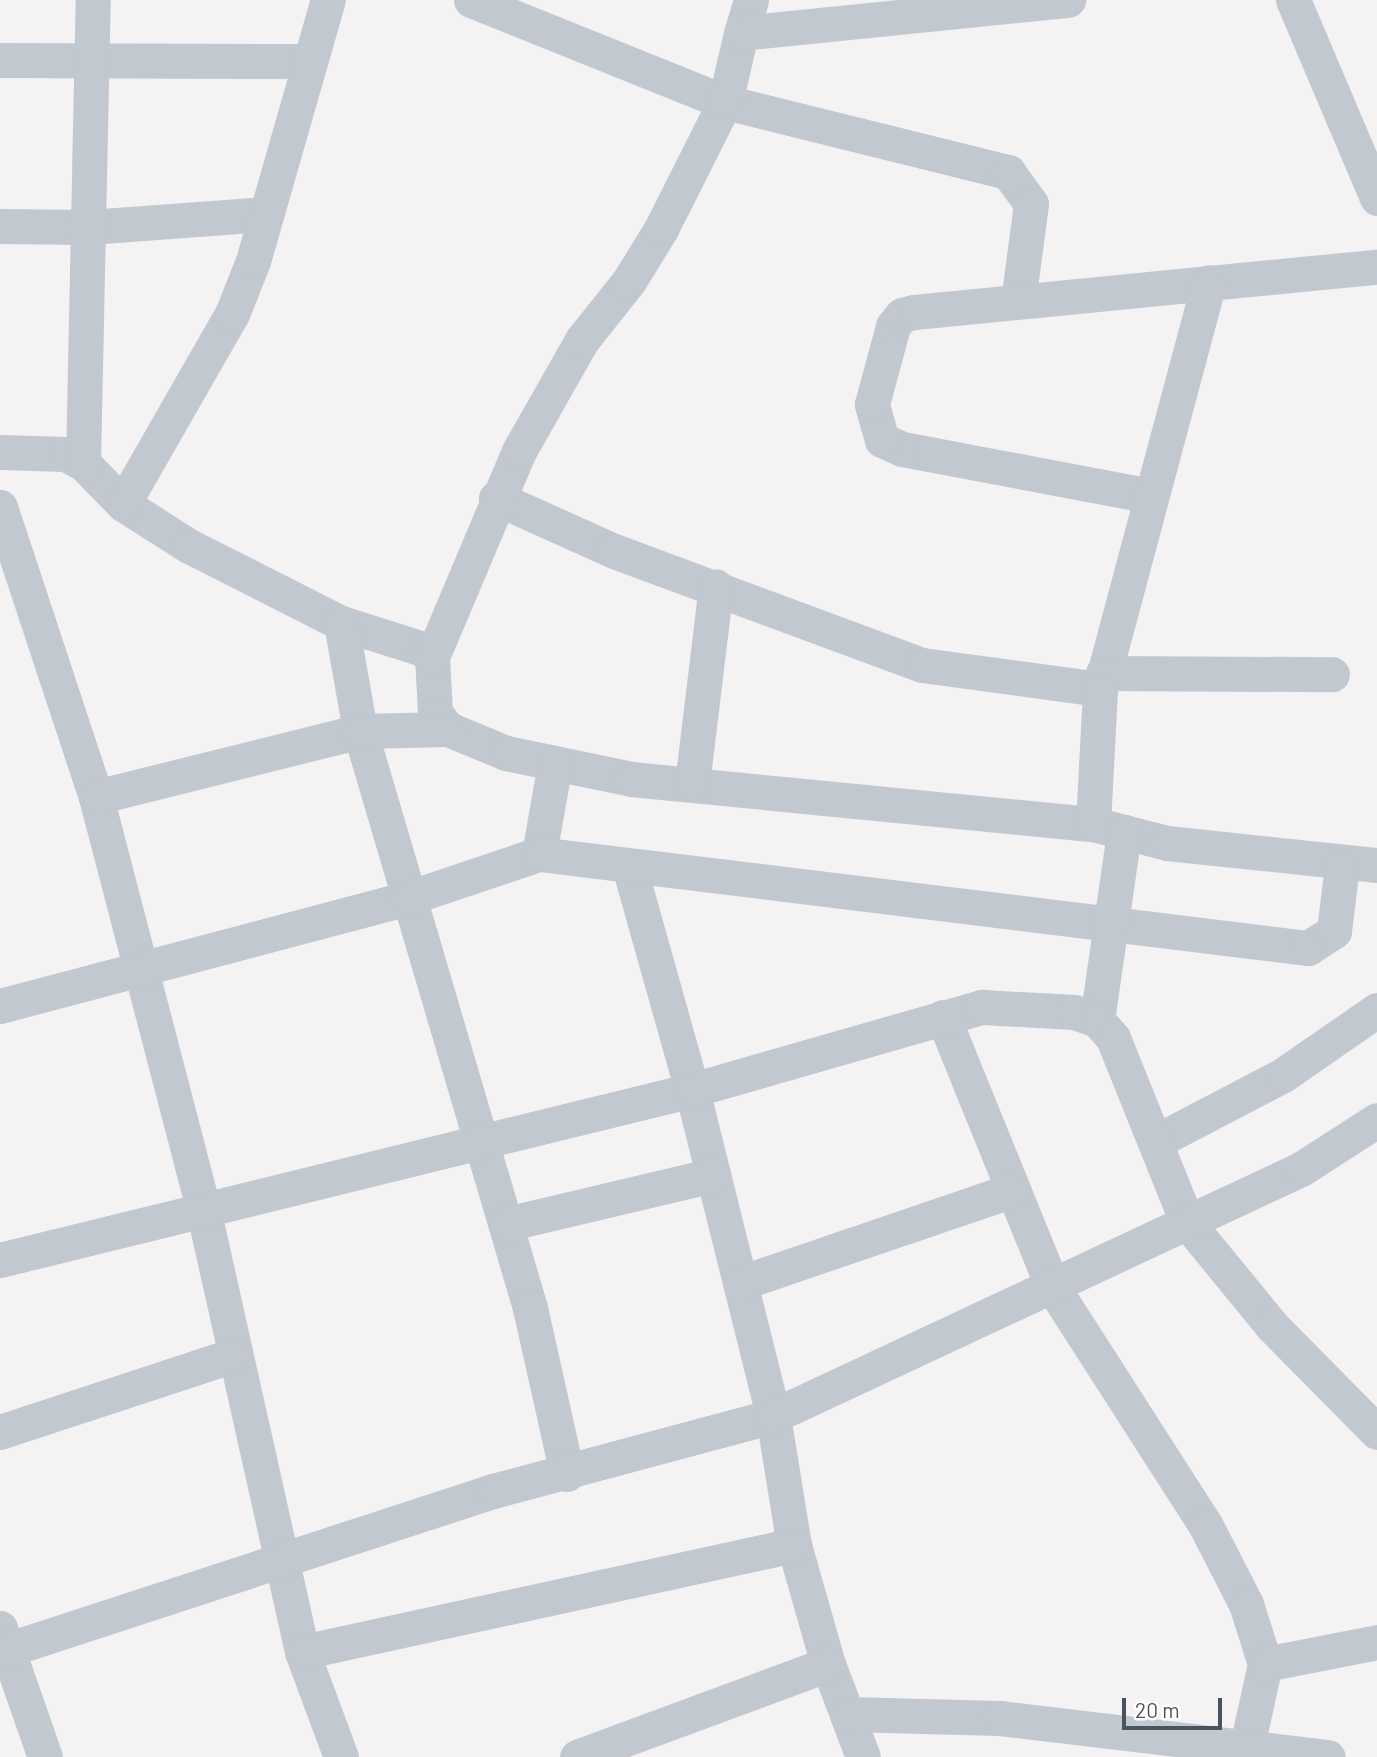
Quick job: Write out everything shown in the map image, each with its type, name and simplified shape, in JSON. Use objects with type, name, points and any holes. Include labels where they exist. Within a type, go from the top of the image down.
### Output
[{"type":"street","points":[[83,463],[93,0]]},
{"type":"street","points":[[123,504],[232,314],[267,214],[328,0]]},
{"type":"street","points":[[471,0],[725,102],[1008,172],[1031,204],[1018,300]]},
{"type":"street","points":[[448,729],[435,713],[430,695],[432,657],[496,498],[582,340],[629,281],[661,229],[725,102],[751,0]]},
{"type":"street","points":[[1293,0],[1377,198]]},
{"type":"street","points":[[741,33],[1051,2]]},
{"type":"street","points":[[0,60],[93,56],[310,61]]},
{"type":"street","points":[[0,226],[89,227],[267,214]]},
{"type":"street","points":[[1152,496],[902,449],[882,440],[872,404],[893,326],[902,315],[1018,300],[1377,267]]},
{"type":"street","points":[[1097,1020],[1113,923],[1102,681],[1209,282]]},
{"type":"street","points":[[0,452],[65,454],[83,463],[123,504],[189,547],[341,623],[423,649],[432,657]]},
{"type":"street","points":[[496,498],[614,551],[716,586],[922,665],[1102,681],[1332,674]]},
{"type":"street","points":[[0,507],[96,797],[204,1213],[279,1561],[302,1652],[341,1757]]},
{"type":"street","points":[[692,784],[716,586]]},
{"type":"street","points":[[341,623],[360,731],[506,1224],[567,1474]]},
{"type":"street","points":[[96,797],[360,731],[448,729],[506,754],[555,764],[692,784],[1108,828],[1167,843],[1342,865],[1377,865]]},
{"type":"street","points":[[539,854],[555,764]]},
{"type":"street","points":[[0,1006],[408,898],[539,854],[1308,948],[1334,931],[1342,865]]},
{"type":"street","points":[[629,866],[692,1090],[773,1416],[794,1545],[828,1664],[863,1757]]},
{"type":"street","points":[[0,1260],[204,1213],[692,1090],[982,1007],[1074,1012],[1097,1020],[1112,1038],[1188,1222],[1272,1326],[1377,1432]]},
{"type":"street","points":[[1155,1142],[1283,1075],[1377,1010]]},
{"type":"street","points":[[943,1017],[1052,1286],[1206,1526],[1246,1604],[1265,1664],[1247,1746]]},
{"type":"street","points":[[45,1757],[2,1643],[279,1561],[493,1491],[567,1474],[773,1416],[1301,1169],[1377,1120]]},
{"type":"street","points":[[506,1224],[713,1175]]},
{"type":"street","points":[[740,1283],[1013,1189]]},
{"type":"street","points":[[0,1432],[234,1355]]},
{"type":"street","points":[[302,1652],[794,1545]]},
{"type":"street","points":[[1265,1664],[1377,1642]]},
{"type":"street","points":[[577,1757],[828,1664]]},
{"type":"street","points":[[847,1714],[1000,1718],[1328,1757]]}]
